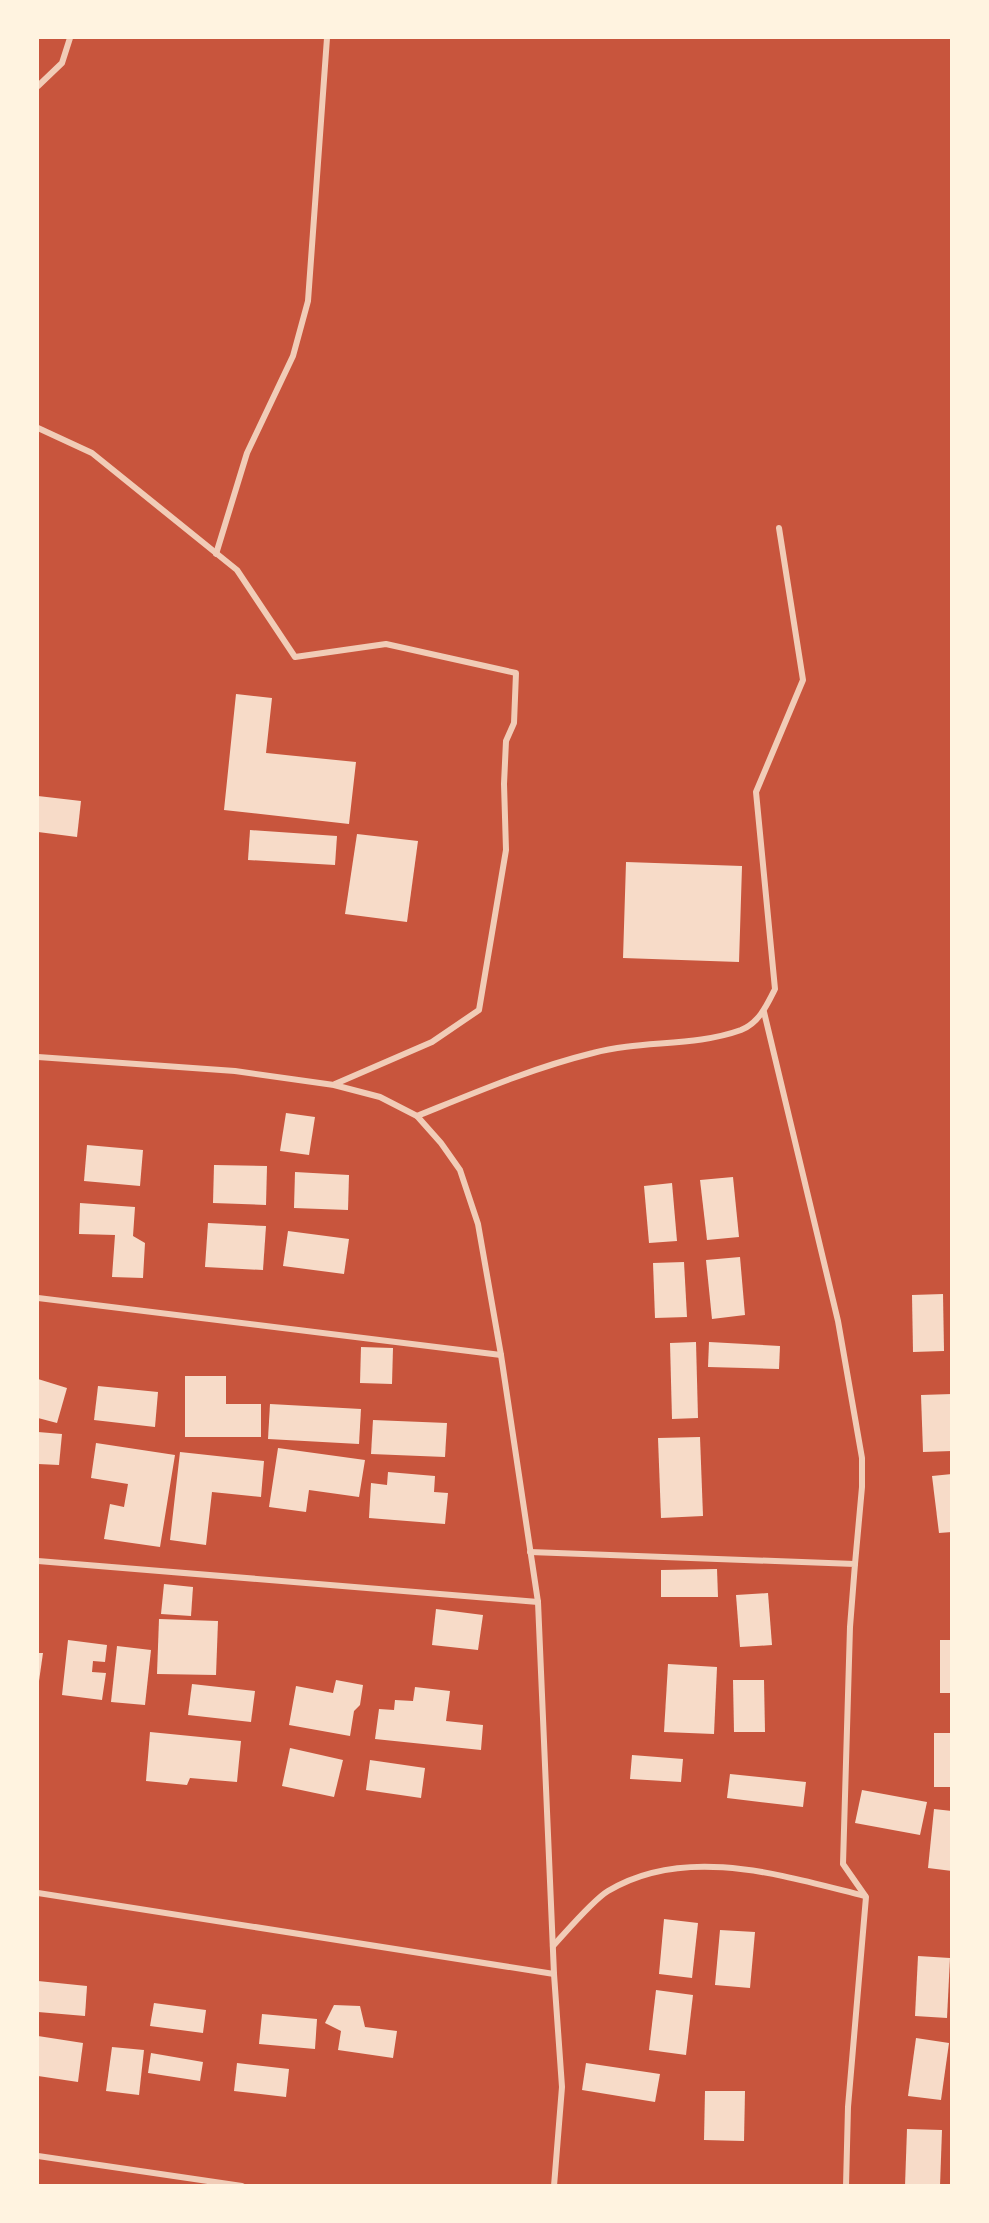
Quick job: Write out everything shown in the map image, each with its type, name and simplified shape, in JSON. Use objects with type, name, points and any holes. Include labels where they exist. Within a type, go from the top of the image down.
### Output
[{"type":"street","points":[[38,86],[62,63],[70,38]]},
{"type":"street","points":[[216,554],[247,453],[293,356],[308,301],[327,38]]},
{"type":"street","points":[[38,428],[92,453],[237,570],[295,657],[386,644],[516,673],[514,723],[507,741],[504,784],[507,850],[479,1010],[432,1042],[334,1085]]},
{"type":"street","points":[[417,1116],[520,1076],[592,1053],[626,1046],[705,1039],[744,1029],[764,1012],[775,989],[756,792],[802,680],[779,528]]},
{"type":"street","points":[[764,1012],[838,1321],[861,1458],[861,1487],[850,1628],[843,1863],[866,1897],[848,2107],[846,2186]]},
{"type":"street","points":[[38,1057],[235,1071],[334,1085],[380,1097],[417,1116],[441,1143],[460,1170],[478,1224],[501,1355],[538,1602],[554,1974],[562,2087],[554,2186]]},
{"type":"street","points":[[38,1298],[501,1355]]},
{"type":"street","points":[[530,1552],[855,1564]]},
{"type":"street","points":[[38,1560],[538,1602]]},
{"type":"street","points":[[553,1946],[606,1892],[649,1872],[703,1866],[777,1874],[866,1897]]},
{"type":"street","points":[[38,1893],[554,1974]]},
{"type":"street","points":[[38,2156],[242,2186]]},
{"type":"building","points":[[236,694],[272,698],[266,753],[356,762],[349,824],[224,810]]},
{"type":"building","points":[[38,796],[81,801],[77,837],[38,832]]},
{"type":"building","points":[[250,830],[337,836],[335,865],[248,860]]},
{"type":"building","points":[[357,834],[418,841],[407,922],[345,914]]},
{"type":"building","points":[[626,862],[742,866],[739,962],[623,958]]},
{"type":"building","points":[[286,1113],[315,1117],[309,1155],[280,1151]]},
{"type":"building","points":[[87,1145],[143,1150],[140,1186],[84,1181]]},
{"type":"building","points":[[214,1165],[267,1166],[266,1205],[213,1203]]},
{"type":"building","points":[[295,1172],[349,1175],[348,1210],[294,1208]]},
{"type":"building","points":[[733,1177],[739,1237],[707,1240],[700,1180]]},
{"type":"building","points":[[672,1183],[677,1241],[649,1243],[644,1186]]},
{"type":"building","points":[[80,1203],[135,1207],[133,1236],[145,1243],[143,1278],[112,1277],[115,1235],[79,1234]]},
{"type":"building","points":[[208,1223],[266,1226],[263,1270],[205,1267]]},
{"type":"building","points":[[288,1231],[349,1239],[344,1274],[283,1266]]},
{"type":"building","points":[[740,1257],[745,1315],[712,1319],[706,1260]]},
{"type":"building","points":[[684,1262],[687,1317],[655,1318],[653,1263]]},
{"type":"building","points":[[943,1294],[944,1351],[913,1352],[912,1295]]},
{"type":"building","points":[[696,1342],[698,1418],[672,1419],[670,1343]]},
{"type":"building","points":[[709,1342],[780,1346],[779,1369],[708,1367]]},
{"type":"building","points":[[361,1347],[393,1348],[392,1384],[360,1383]]},
{"type":"building","points":[[185,1376],[226,1376],[226,1404],[261,1404],[261,1437],[185,1437]]},
{"type":"building","points":[[38,1379],[67,1388],[57,1423],[38,1418]]},
{"type":"building","points":[[98,1386],[158,1392],[155,1427],[94,1420]]},
{"type":"building","points":[[952,1394],[952,1451],[923,1452],[921,1395]]},
{"type":"building","points":[[270,1404],[361,1409],[359,1444],[268,1439]]},
{"type":"building","points":[[373,1420],[447,1423],[445,1457],[371,1454]]},
{"type":"building","points":[[38,1432],[62,1434],[59,1465],[38,1464]]},
{"type":"building","points":[[700,1437],[703,1516],[661,1518],[658,1438]]},
{"type":"building","points":[[96,1443],[175,1455],[160,1547],[104,1539],[110,1504],[124,1507],[128,1484],[91,1478]]},
{"type":"building","points":[[278,1448],[365,1460],[359,1497],[309,1490],[306,1512],[269,1507]]},
{"type":"building","points":[[180,1452],[264,1461],[261,1497],[212,1492],[206,1545],[170,1540]]},
{"type":"building","points":[[388,1472],[435,1476],[434,1492],[448,1493],[445,1524],[369,1518],[371,1483],[387,1485]]},
{"type":"building","points":[[952,1474],[952,1532],[939,1533],[932,1476]]},
{"type":"building","points":[[717,1569],[718,1597],[661,1597],[661,1570]]},
{"type":"building","points":[[164,1584],[193,1587],[191,1616],[161,1614]]},
{"type":"building","points":[[768,1593],[772,1645],[740,1647],[736,1595]]},
{"type":"building","points":[[436,1609],[483,1615],[478,1650],[432,1645]]},
{"type":"building","points":[[159,1619],[218,1621],[216,1675],[157,1674]]},
{"type":"building","points":[[68,1640],[107,1645],[105,1662],[93,1661],[92,1672],[106,1673],[102,1700],[62,1695]]},
{"type":"building","points":[[940,1640],[952,1640],[952,1693],[940,1693]]},
{"type":"building","points":[[117,1646],[151,1650],[145,1705],[111,1702]]},
{"type":"building","points":[[38,1653],[43,1653],[39,1681],[38,1681]]},
{"type":"building","points":[[668,1664],[717,1667],[714,1734],[664,1732]]},
{"type":"building","points":[[336,1680],[363,1685],[360,1705],[354,1711],[350,1736],[289,1725],[296,1686],[333,1693]]},
{"type":"building","points":[[733,1680],[764,1680],[765,1732],[734,1732]]},
{"type":"building","points":[[192,1684],[255,1691],[251,1722],[188,1715]]},
{"type":"building","points":[[415,1687],[450,1691],[446,1721],[483,1725],[481,1750],[375,1739],[379,1709],[394,1710],[395,1700],[413,1701]]},
{"type":"building","points":[[150,1732],[241,1741],[237,1782],[190,1778],[187,1785],[146,1781]]},
{"type":"building","points":[[934,1733],[952,1733],[952,1787],[934,1787]]},
{"type":"building","points":[[290,1748],[343,1760],[334,1797],[282,1786]]},
{"type":"building","points":[[632,1755],[683,1759],[681,1782],[630,1779]]},
{"type":"building","points":[[370,1760],[425,1768],[421,1798],[366,1790]]},
{"type":"building","points":[[730,1774],[806,1782],[803,1807],[727,1798]]},
{"type":"building","points":[[862,1790],[927,1802],[920,1835],[855,1823]]},
{"type":"building","points":[[934,1809],[952,1811],[952,1871],[928,1868]]},
{"type":"building","points":[[664,1919],[698,1923],[692,1978],[659,1974]]},
{"type":"building","points":[[720,1930],[755,1932],[750,1988],[715,1985]]},
{"type":"building","points":[[918,1956],[950,1958],[947,2018],[915,2016]]},
{"type":"building","points":[[38,1981],[87,1986],[85,2016],[38,2012]]},
{"type":"building","points":[[656,1990],[693,1995],[686,2055],[649,2050]]},
{"type":"building","points":[[154,2003],[206,2010],[203,2033],[150,2026]]},
{"type":"building","points":[[334,2005],[360,2006],[365,2027],[397,2031],[393,2058],[338,2050],[341,2031],[325,2023]]},
{"type":"building","points":[[262,2014],[317,2019],[315,2049],[259,2044]]},
{"type":"building","points":[[38,2036],[83,2043],[78,2082],[38,2076]]},
{"type":"building","points":[[916,2038],[949,2043],[941,2100],[908,2096]]},
{"type":"building","points":[[112,2047],[144,2050],[139,2095],[106,2091]]},
{"type":"building","points":[[151,2053],[203,2062],[200,2081],[148,2073]]},
{"type":"building","points":[[237,2063],[289,2069],[286,2097],[234,2091]]},
{"type":"building","points":[[586,2063],[660,2074],[655,2102],[582,2090]]},
{"type":"building","points":[[705,2091],[745,2091],[744,2141],[704,2140]]},
{"type":"building","points":[[907,2129],[942,2130],[940,2186],[905,2186]]}]
